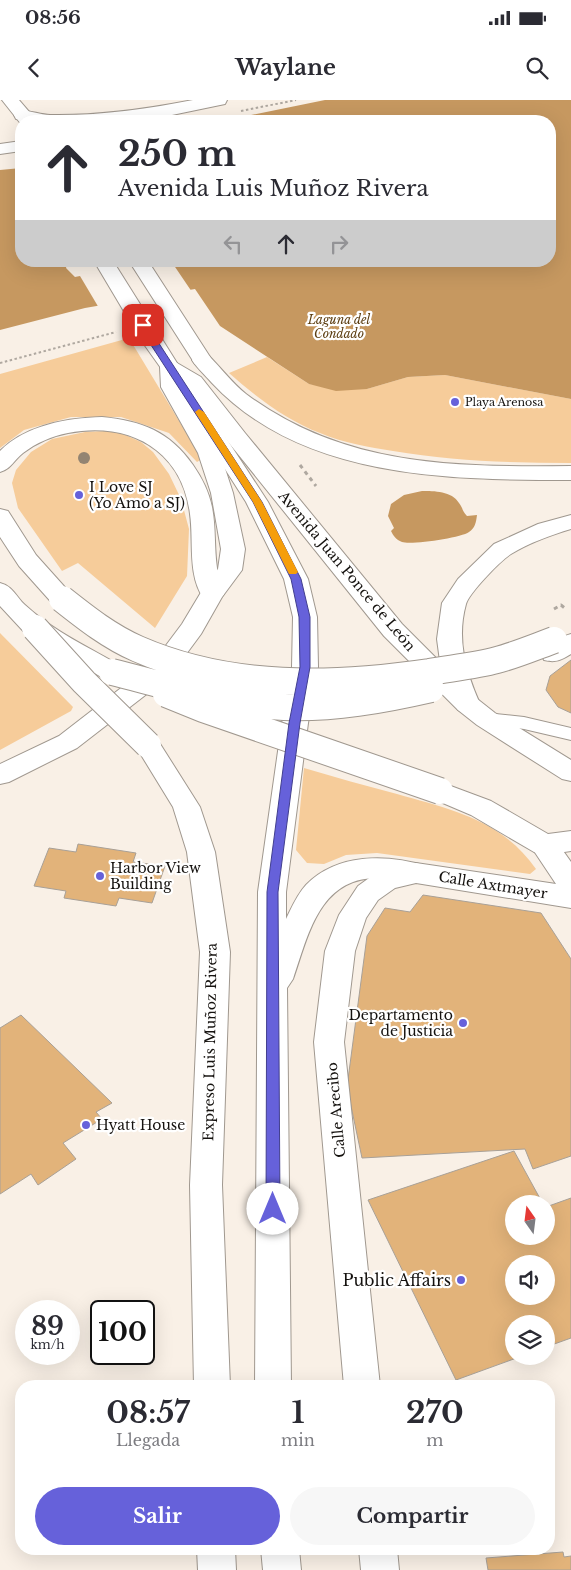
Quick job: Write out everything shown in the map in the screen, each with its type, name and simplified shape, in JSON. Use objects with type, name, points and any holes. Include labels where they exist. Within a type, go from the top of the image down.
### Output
[{"type":"main road","points":[[10,100],[22,115]]},
{"type":"main road","points":[[150,115],[220,100]]},
{"type":"main road","points":[[0,149],[15,147]]},
{"type":"main road","points":[[107,267],[257,502],[296,579],[304,617],[305,667],[294,723],[272,892],[273,1380]]},
{"type":"main road","points":[[142,267],[216,379],[237,399],[303,439],[337,451],[406,467],[504,474],[571,473]]},
{"type":"main road","points":[[0,775],[68,742],[161,670],[192,628],[212,594],[230,570],[233,549],[226,510],[209,453],[171,386],[170,367]]},
{"type":"main road","name":"Avenida Juan Ponce de León","points":[[170,367],[194,381],[249,453],[393,630],[477,712],[571,772]]},
{"type":"main road","points":[[0,465],[15,448],[44,432],[62,427],[107,424],[151,436],[166,446],[186,472],[198,497],[206,570],[212,594]]},
{"type":"main road","points":[[0,516],[20,552],[36,573],[62,599],[99,628],[138,648],[182,665],[222,674],[280,680],[338,682],[397,678],[504,658],[562,642]]},
{"type":"main road","points":[[477,712],[455,676],[449,639],[454,603],[466,584],[502,549],[546,529],[571,522]]},
{"type":"main road","name":"Expreso Luis Muñoz Rivera","points":[[0,590],[14,608],[35,628],[84,682],[148,745],[186,807],[201,852],[215,952],[206,1185],[212,1380]]},
{"type":"main road","points":[[35,628],[112,672],[203,709],[440,791],[558,843],[571,884]]},
{"type":"main road","points":[[112,672],[237,701],[283,706],[345,705],[423,691],[477,678],[562,642]]},
{"type":"main road","name":"Calle Axtmayer","points":[[272,992],[300,921],[314,895],[336,877],[362,868],[386,868],[571,897]]},
{"type":"main road","name":"Calle Arecibo","points":[[361,1380],[330,1042],[340,951],[353,915],[368,893],[386,880],[416,873]]},
{"type":"main road","points":[[216,1555],[217,1570]]},
{"type":"main road","points":[[281,1555],[282,1570]]},
{"type":"main road","points":[[379,1555],[380,1570]]},
{"type":"lane","points":[[477,712],[571,734]]},
{"type":"path","points":[[0,363],[143,325]]},
{"type":"shaded area","points":[[129,338],[202,459],[197,462],[169,433],[121,417],[71,417],[24,430],[0,448],[0,374]]},
{"type":"shaded area","points":[[267,357],[309,384],[367,389],[408,377],[445,375],[571,399],[571,463],[504,462],[437,457],[365,446],[329,436],[307,428],[283,415],[229,373]]},
{"type":"shaded area","points":[[105,431],[121,433],[141,442],[153,452],[169,474],[181,499],[189,529],[187,576],[155,628],[78,563],[62,571],[18,508],[12,483],[16,470],[31,452],[52,439],[85,432]]},
{"type":"shaded area","points":[[0,633],[73,707],[71,711],[0,750]]},
{"type":"shaded area","points":[[304,768],[436,805],[474,819],[507,839],[522,852],[536,869],[530,874],[377,853],[346,855],[324,864],[307,863],[296,850]]},
{"type":"water","name":"Laguna del Condado","points":[[125,100],[571,100],[571,399],[445,375],[408,377],[367,389],[336,391],[309,384],[220,326],[195,289],[85,308],[0,330],[0,170],[15,169],[15,267],[556,267],[556,115],[141,115]]},
{"type":"water","points":[[432,491],[452,496],[467,516],[477,515],[473,529],[456,537],[436,540],[407,543],[398,540],[391,531],[394,528],[388,516],[391,504],[404,495]]},
{"type":"pier","points":[[122,100],[325,100],[251,115],[138,115]]},
{"type":"pier","points":[[175,267],[192,292],[99,308],[80,276],[75,277],[66,268]]},
{"type":"building","points":[[571,660],[571,713],[558,707],[546,690],[550,676]]},
{"type":"building","name":"Harbor View Building","points":[[78,844],[136,853],[133,862],[165,866],[152,903],[119,898],[116,906],[64,898],[66,891],[34,886],[49,848],[76,852]]},
{"type":"building","name":"Departamento de Justicia","points":[[423,895],[541,913],[571,959],[571,1156],[533,1169],[525,1149],[362,1158],[347,1087],[367,936],[385,908],[410,912]]},
{"type":"building","points":[[21,1015],[112,1103],[96,1112],[102,1119],[63,1143],[76,1159],[38,1185],[31,1174],[0,1194],[0,1028]]},
{"type":"building","name":"Public Affairs","points":[[514,1151],[538,1195],[505,1195],[505,1245],[555,1245],[555,1204],[571,1198],[571,1338],[555,1344],[555,1315],[505,1315],[505,1362],[456,1380],[368,1200]]},
{"type":"building","points":[[563,1552],[564,1557],[571,1556],[571,1570],[488,1570],[486,1558],[555,1555],[555,1553]]},
{"type":"slow traffic","points":[[199,412],[257,502],[293,572]]},
{"type":"place","name":"Playa Arenosa","points":[[455,402]]},
{"type":"place","name":"I Love SJ (Yo Amo a SJ)","points":[[79,495]]},
{"type":"place","name":"Harbor View Building","points":[[100,876]]},
{"type":"place","name":"Departamento de Justicia","points":[[463,1023]]},
{"type":"place","name":"Hyatt House","points":[[86,1125]]},
{"type":"place","name":"Public Affairs","points":[[461,1280]]},
{"type":"route","points":[[143,325],[257,502],[296,579],[304,617],[305,667],[294,723],[272,892],[273,1209]]}]
